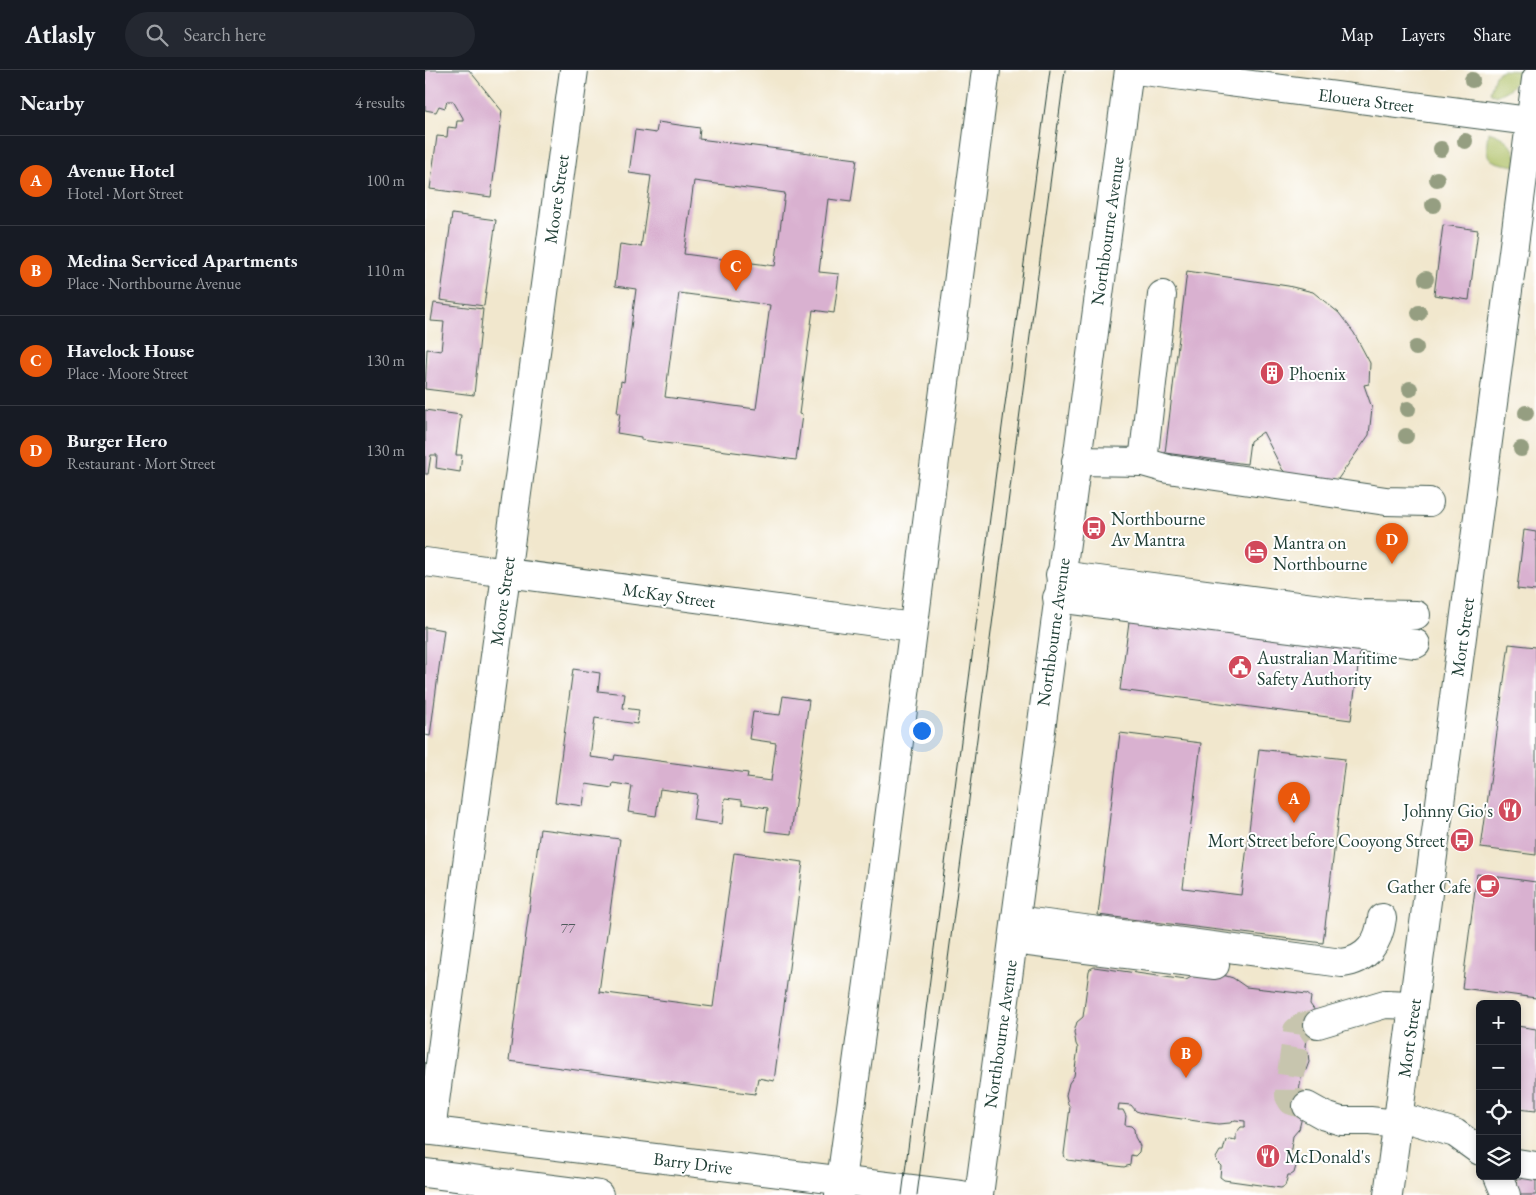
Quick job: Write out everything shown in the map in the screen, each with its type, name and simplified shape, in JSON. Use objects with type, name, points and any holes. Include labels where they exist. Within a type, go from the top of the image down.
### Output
[{"type":"main road","name":"Moore Street","points":[[428,1131],[506,573],[573,70]]},
{"type":"main road","points":[[840,1188],[986,70]]},
{"type":"main road","name":"Northbourne Avenue","points":[[979,1195],[1129,70]]},
{"type":"main road","name":"Elouera Street","points":[[1136,70],[1533,121]]},
{"type":"main road","name":"Mort Street","points":[[1388,1195],[1533,121],[1536,79]]},
{"type":"main road","points":[[1143,462],[1161,295]]},
{"type":"main road","points":[[1076,461],[1143,462],[1169,469],[1376,499],[1429,502]]},
{"type":"main road","name":"McKay Street","points":[[425,562],[913,627]]},
{"type":"main road","points":[[1059,586],[1131,584],[1360,614],[1416,615]]},
{"type":"main road","points":[[1059,586],[1416,644]]},
{"type":"main road","points":[[1014,930],[1321,979],[1349,969],[1364,956],[1380,933],[1382,918]]},
{"type":"main road","points":[[1014,930],[1075,927],[1341,963],[1353,962],[1364,956]]},
{"type":"main road","points":[[1318,1024],[1385,1004],[1413,1004]]},
{"type":"main road","points":[[1307,1106],[1341,1122],[1398,1120],[1455,1133],[1476,1148]]},
{"type":"main road","name":"Barry Drive","points":[[428,1131],[840,1188],[961,1195]]},
{"type":"main road","points":[[1521,1164],[1536,1166]]},
{"type":"main road","points":[[425,1179],[425,1173],[599,1195]]},
{"type":"main road","points":[[1500,1180],[1506,1195]]},
{"type":"green space","points":[[1502,70],[1522,71],[1511,87],[1495,96],[1490,92],[1495,75]]},
{"type":"green space","points":[[1488,132],[1500,136],[1509,143],[1515,153],[1516,166],[1499,163],[1490,158],[1487,149]]},
{"type":"building","points":[[425,70],[469,70],[502,111],[491,197],[430,189],[437,136],[447,137],[448,127],[456,128],[457,121],[463,121],[463,118],[453,101],[447,101],[445,108],[439,106],[436,112],[425,110]]},
{"type":"building","points":[[658,122],[700,128],[699,139],[857,159],[851,202],[828,199],[819,272],[839,274],[834,313],[813,310],[799,414],[802,415],[796,460],[641,440],[641,437],[617,433],[620,413],[617,413],[621,381],[624,382],[636,289],[615,286],[620,244],[641,247],[651,176],[629,173],[635,130],[656,133]],"holes":[[[694,181],[785,193],[775,266],[684,254]],[[679,293],[770,305],[756,409],[665,397]]]},
{"type":"building","points":[[452,214],[496,220],[484,306],[440,300]]},
{"type":"building","points":[[1443,225],[1478,230],[1469,300],[1434,295]]},
{"type":"building","name":"Phoenix","points":[[1187,271],[1288,286],[1313,292],[1339,313],[1354,333],[1370,363],[1369,384],[1364,385],[1372,408],[1369,435],[1333,486],[1293,481],[1282,469],[1263,432],[1250,441],[1247,464],[1165,453]]},
{"type":"building","points":[[434,303],[483,309],[474,395],[425,389],[427,349],[441,351],[444,322],[431,321]]},
{"type":"building","points":[[425,410],[461,415],[456,455],[462,455],[460,472],[436,468],[437,455],[431,455],[428,474],[425,474]]},
{"type":"building","points":[[1524,530],[1536,532],[1536,591],[1517,589]]},
{"type":"building","name":"Australian Maritime Safety Authority","points":[[1130,614],[1361,644],[1351,720],[1120,690]]},
{"type":"building","points":[[425,627],[444,630],[430,736],[425,735]]},
{"type":"building","points":[[1509,644],[1536,647],[1536,855],[1481,848]]},
{"type":"building","points":[[573,669],[600,673],[598,691],[625,694],[623,708],[639,710],[637,724],[595,718],[590,757],[614,760],[615,755],[748,773],[747,778],[771,781],[776,743],[749,739],[753,712],[780,715],[783,696],[809,700],[791,834],[765,831],[768,808],[742,804],[742,800],[725,798],[722,824],[693,820],[697,794],[660,789],[656,816],[628,812],[632,786],[613,783],[612,788],[586,784],[583,806],[555,802]]},
{"type":"building","points":[[1120,733],[1201,743],[1183,888],[1241,895],[1259,749],[1345,759],[1323,943],[1098,915]]},
{"type":"building","points":[[540,829],[620,839],[599,992],[713,1007],[734,853],[803,862],[774,1081],[758,1078],[755,1094],[509,1061]]},
{"type":"building","points":[[1477,874],[1536,882],[1536,998],[1462,988]]},
{"type":"building","points":[[1094,967],[1186,980],[1193,976],[1216,973],[1233,978],[1246,987],[1307,994],[1311,997],[1310,1004],[1315,1011],[1308,1027],[1305,1046],[1309,1062],[1301,1077],[1297,1106],[1301,1113],[1301,1121],[1299,1129],[1293,1136],[1290,1155],[1294,1156],[1296,1166],[1294,1173],[1288,1175],[1285,1186],[1281,1188],[1224,1180],[1220,1177],[1221,1166],[1216,1158],[1220,1151],[1223,1151],[1226,1140],[1236,1140],[1236,1133],[1241,1127],[1245,1127],[1245,1121],[1235,1120],[1230,1123],[1218,1124],[1146,1114],[1136,1111],[1131,1105],[1119,1104],[1118,1110],[1123,1110],[1126,1116],[1125,1125],[1131,1126],[1134,1129],[1135,1137],[1140,1146],[1139,1152],[1135,1156],[1131,1155],[1130,1165],[1124,1167],[1067,1160],[1065,1158],[1070,1107],[1066,1095],[1069,1083],[1074,1076],[1078,1048],[1074,1032],[1077,1022],[1083,1017],[1089,971]]},
{"type":"building","points":[[1521,1027],[1536,1029],[1536,1111],[1521,1109]]},
{"type":"building","points":[[1521,1172],[1536,1174],[1536,1195],[1514,1195],[1517,1180],[1521,1180]]},
{"type":"tunnel","points":[[1307,1106],[1292,1101],[1289,1096],[1289,1089],[1297,1031],[1304,1026],[1318,1024]]},
{"type":"tram line","points":[[902,1195],[1050,70]]},
{"type":"tram line","points":[[917,1195],[1065,70]]},
{"type":"place","name":"Havelock House","points":[[736,291]]},
{"type":"place","name":"Phoenix","points":[[1272,373]]},
{"type":"place","name":"Northbourne Av Mantra","points":[[1094,528]]},
{"type":"place","name":"Mantra on Northbourne","points":[[1256,552]]},
{"type":"place","name":"Burger Hero","points":[[1392,564]]},
{"type":"place","name":"Australian Maritime Safety Authority","points":[[1240,667]]},
{"type":"place","name":"Johnny Gio's","points":[[1510,810]]},
{"type":"place","name":"Avenue Hotel","points":[[1294,823]]},
{"type":"place","name":"Mort Street before Cooyong Street","points":[[1462,840]]},
{"type":"place","name":"Gather Cafe","points":[[1488,886]]},
{"type":"place","name":"Medina Serviced Apartments","points":[[1186,1078]]},
{"type":"place","name":"McDonald's","points":[[1268,1156]]}]
